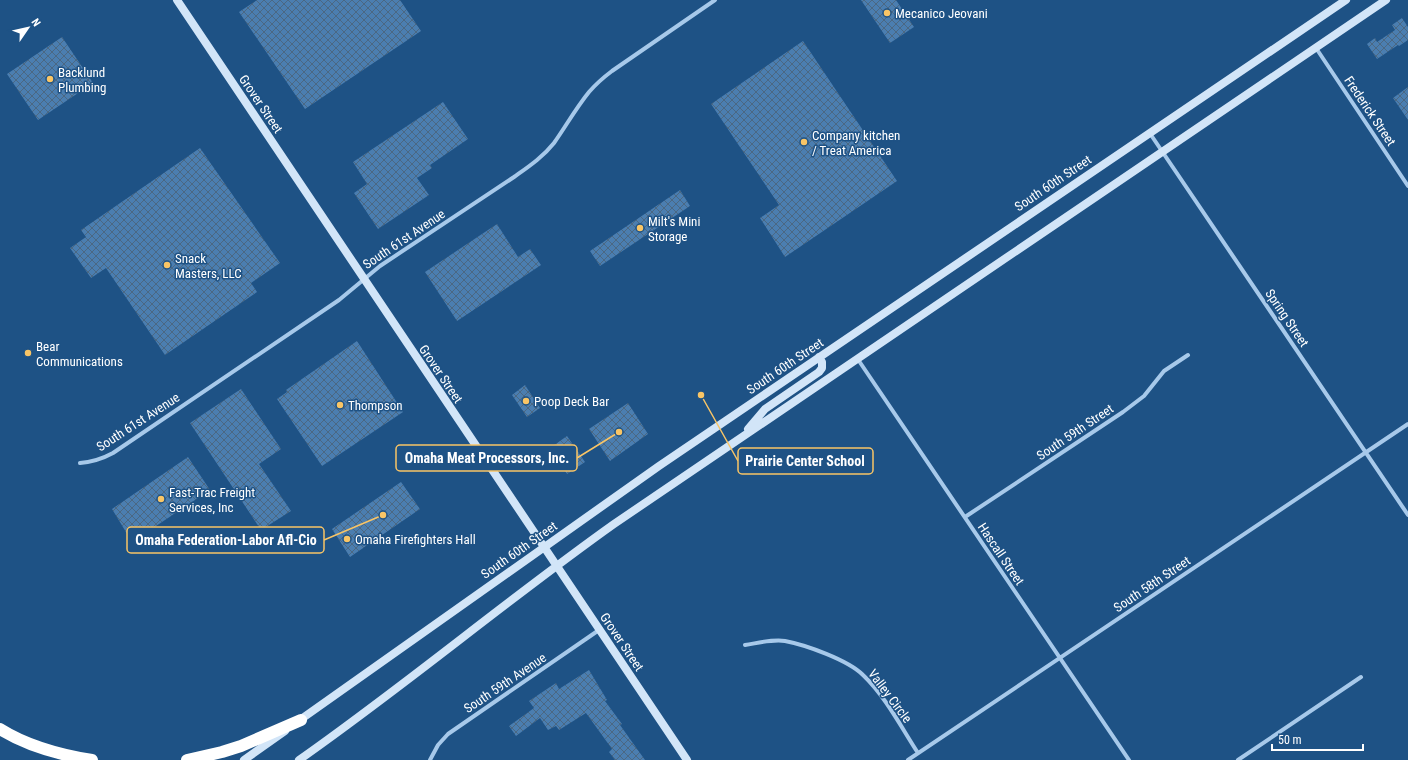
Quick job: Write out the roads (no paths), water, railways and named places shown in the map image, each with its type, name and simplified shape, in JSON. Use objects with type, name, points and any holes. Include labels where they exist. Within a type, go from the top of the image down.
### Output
[{"type":"highway","points":[[187,760],[216,754],[241,746],[300,720]]},
{"type":"highway","points":[[0,729],[29,743],[52,751],[92,760]]},
{"type":"main road","name":"Grover Street","points":[[177,0],[687,760]]},
{"type":"main road","name":"South 60th Street","points":[[244,760],[653,470],[1149,132],[1346,0]]},
{"type":"main road","points":[[299,760],[383,699],[556,566],[614,524],[1386,0]]},
{"type":"main road","points":[[741,437],[765,409],[819,372],[822,368],[822,362],[819,357]]},
{"type":"street","name":"South 61st Avenue","points":[[80,463],[91,462],[105,457],[113,452],[339,300],[380,266],[533,164],[554,142],[580,104],[602,79],[715,0]]},
{"type":"street","name":"Frederick Street","points":[[1316,48],[1408,186]]},
{"type":"street","name":"Spring Street","points":[[1149,132],[1408,515]]},
{"type":"street","name":"South 59th Street","points":[[965,517],[1123,412],[1144,396],[1164,371],[1188,355]]},
{"type":"street","name":"Hascall Street","points":[[857,358],[1129,760]]},
{"type":"street","name":"South 58th Street","points":[[908,760],[1408,424]]},
{"type":"street","name":"South 59th Avenue","points":[[430,760],[438,745],[448,734],[599,630]]},
{"type":"street","name":"Valley Circle","points":[[745,645],[771,641],[784,641],[815,650],[839,660],[853,668],[862,674],[872,684],[918,753]]},
{"type":"street","points":[[1238,760],[1361,677]]},
{"type":"place","name":"Mecanico Jeovani","points":[[887,13]]},
{"type":"place","name":"Backlund Plumbing","points":[[50,79]]},
{"type":"place","name":"Company kitchen / Treat America","points":[[804,142]]},
{"type":"place","name":"Milt's Mini Storage","points":[[640,228]]},
{"type":"place","name":"Snack Masters, LLC","points":[[167,265]]},
{"type":"place","name":"Bear Communications","points":[[28,353]]},
{"type":"place","name":"Prairie Center School","points":[[701,395]]},
{"type":"place","name":"Poop Deck Bar","points":[[526,401]]},
{"type":"place","name":"Thompson","points":[[340,405]]},
{"type":"place","name":"Omaha Meat Processors, Inc.","points":[[619,432]]},
{"type":"place","name":"Fast-Trac Freight Services, Inc","points":[[161,499]]},
{"type":"place","name":"Omaha Federation-Labor Afl-Cio","points":[[383,515]]},
{"type":"place","name":"Omaha Firefighters Hall","points":[[347,539]]}]
